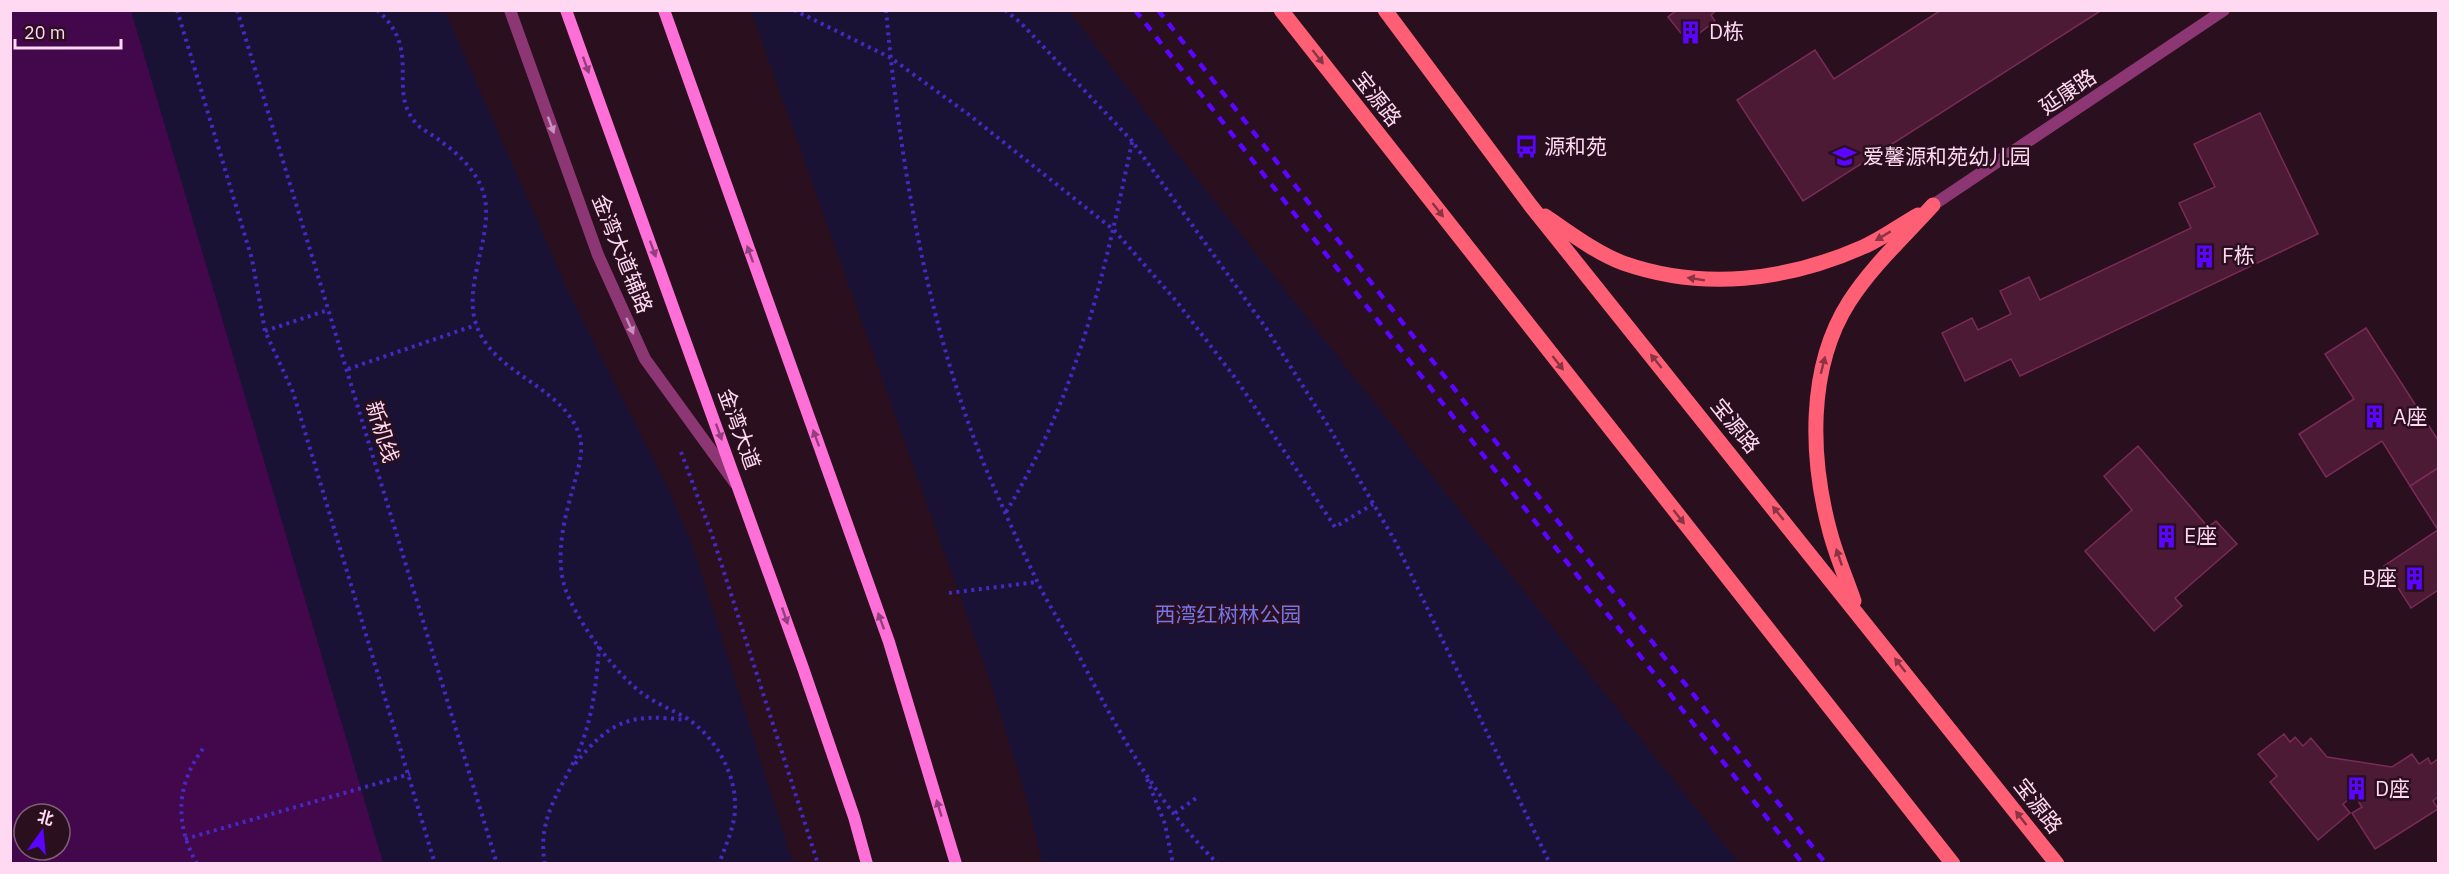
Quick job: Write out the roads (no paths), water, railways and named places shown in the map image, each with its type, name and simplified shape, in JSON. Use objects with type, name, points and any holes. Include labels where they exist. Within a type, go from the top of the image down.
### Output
[{"type":"main road","name":"金湾大道","points":[[566,10],[741,491],[854,817],[867,864]]},
{"type":"main road","points":[[664,10],[889,642],[956,864]]},
{"type":"main road","name":"宝源路","points":[[1281,10],[1953,864]]},
{"type":"main road","name":"宝源路","points":[[1385,10],[1531,206],[1858,612],[2057,864]]},
{"type":"main road","points":[[1531,206],[1577,237],[1621,262],[1665,274],[1708,281],[1747,280],[1804,270],[1864,247],[1933,206]]},
{"type":"main road","points":[[1858,612],[1830,532],[1820,474],[1816,428],[1821,368],[1830,340],[1849,302],[1933,206]]},
{"type":"street","name":"金湾大道辅路","points":[[510,10],[598,255],[645,359],[741,491]]},
{"type":"street","name":"延康路","points":[[1933,206],[2217,12]]},
{"type":"railway","points":[[1135,10],[1803,864]]},
{"type":"railway","points":[[1158,10],[1826,864]]},
{"type":"place","name":"D栋","points":[[1691,32]]},
{"type":"place","name":"源和苑","points":[[1526,147]]},
{"type":"place","name":"爱馨源和苑幼儿园","points":[[1845,157]]},
{"type":"place","name":"F栋","points":[[2204,256]]},
{"type":"place","name":"A座","points":[[2375,417]]},
{"type":"place","name":"E座","points":[[2166,536]]},
{"type":"place","name":"B座","points":[[2415,578]]},
{"type":"place","name":"D座","points":[[2357,789]]},
{"type":"park label","name":"西湾红树林公园","points":[[1228,615]]}]
